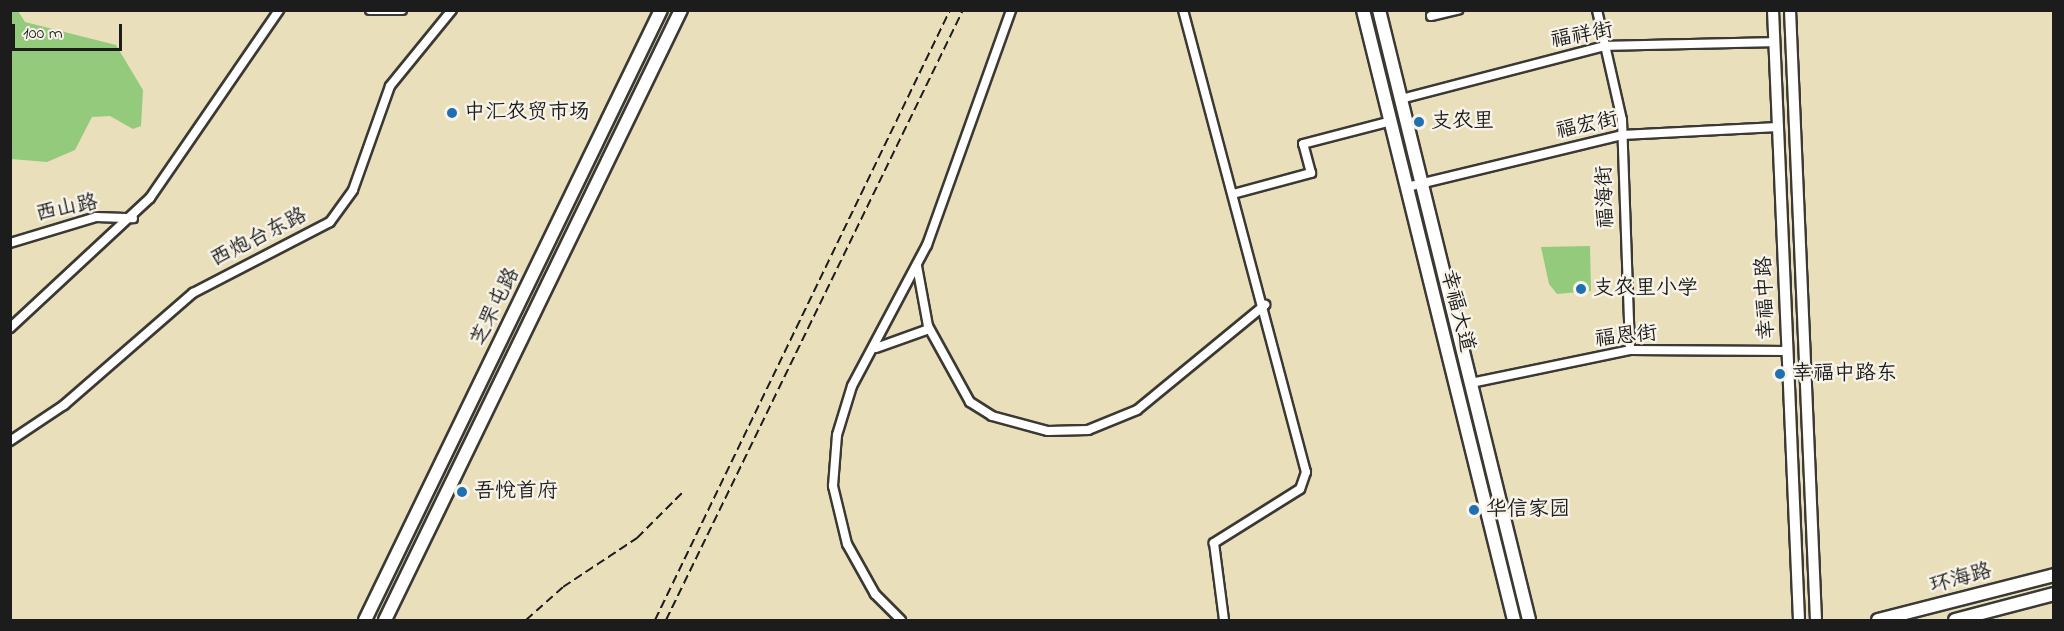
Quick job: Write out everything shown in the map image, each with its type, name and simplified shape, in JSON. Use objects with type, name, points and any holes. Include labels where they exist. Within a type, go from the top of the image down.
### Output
[{"type":"main road","name":"芝罘屯路","points":[[365,621],[661,10]]},
{"type":"main road","name":"芝罘屯路","points":[[384,621],[681,10]]},
{"type":"main road","name":"幸福大道","points":[[1363,10],[1514,621]]},
{"type":"main road","name":"幸福大道","points":[[1379,10],[1529,621]]},
{"type":"main road","name":"环海路","points":[[1878,621],[2054,575]]},
{"type":"main road","name":"环海路","points":[[1955,621],[2054,594]]},
{"type":"street","points":[[10,328],[133,218],[279,10]]},
{"type":"street","points":[[370,10],[402,10]]},
{"type":"street","name":"西炮台东路","points":[[10,441],[64,405],[194,293],[330,222],[353,190],[390,86],[452,10]]},
{"type":"street","points":[[901,621],[859,570],[847,544],[833,486],[842,416],[917,265],[1011,10]]},
{"type":"street","points":[[1183,10],[1265,305],[1306,481],[1214,543],[1224,621]]},
{"type":"street","points":[[1431,16],[1458,10]]},
{"type":"street","name":"福海街","points":[[1597,10],[1622,135],[1630,350]]},
{"type":"street","name":"幸福中路","points":[[1773,10],[1799,621]]},
{"type":"street","name":"幸福中路","points":[[1790,10],[1816,621]]},
{"type":"street","name":"福祥街","points":[[1401,99],[1605,46],[1775,42]]},
{"type":"street","points":[[1233,194],[1311,173],[1303,144],[1391,121]]},
{"type":"street","name":"福宏街","points":[[1407,187],[1622,135],[1778,127]]},
{"type":"street","name":"西山路","points":[[10,243],[96,217],[133,218]]},
{"type":"street","points":[[917,265],[929,329],[970,402],[1020,426],[1066,433],[1104,426],[1137,410],[1265,305]]},
{"type":"street","points":[[876,348],[929,329]]},
{"type":"street","name":"福恩街","points":[[1471,383],[1630,350],[1788,351]]},
{"type":"green space","points":[[11,10],[18,11],[25,22],[116,45],[143,90],[141,126],[133,129],[110,116],[92,117],[75,150],[47,162],[11,159]]},
{"type":"green space","points":[[1590,246],[1591,291],[1557,294],[1549,284],[1541,247]]},
{"type":"railway","points":[[655,620],[950,10]]},
{"type":"railway","points":[[666,620],[963,10]]},
{"type":"railway","points":[[526,620],[563,587],[637,538],[683,492]]},
{"type":"place","name":"中汇农贸市场","points":[[452,113]]},
{"type":"place","name":"支农里","points":[[1419,122]]},
{"type":"place","name":"支农里小学","points":[[1581,289]]},
{"type":"place","name":"幸福中路东","points":[[1780,374]]},
{"type":"place","name":"吾悦首府","points":[[462,492]]},
{"type":"place","name":"华信家园","points":[[1474,510]]}]
